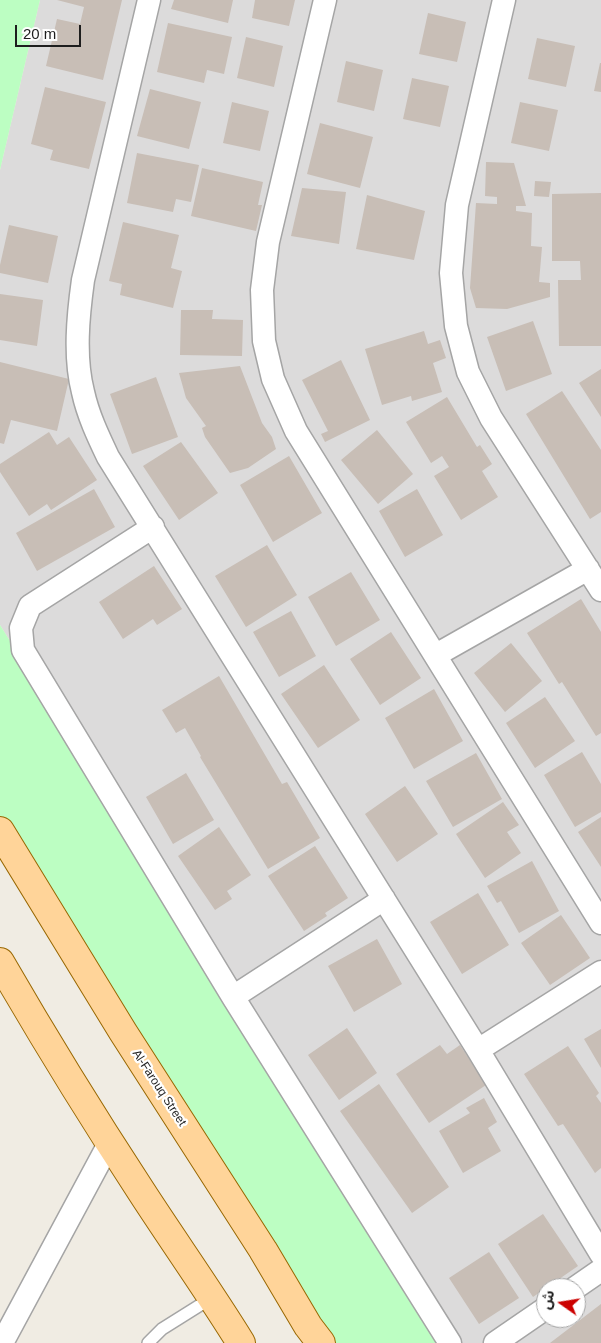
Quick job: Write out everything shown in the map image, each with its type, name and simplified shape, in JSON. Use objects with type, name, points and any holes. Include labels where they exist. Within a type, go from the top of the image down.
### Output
[{"type":"main road","name":"Al-Farouq Street","points":[[0,831],[123,1032],[263,1250],[320,1343]]},
{"type":"main road","points":[[0,962],[57,1059],[141,1191],[213,1297],[241,1343]]},
{"type":"street","points":[[149,0],[83,280],[78,317],[78,353],[82,391],[92,424],[108,457],[478,1050],[601,1254]]},
{"type":"street","points":[[325,0],[268,242],[262,290],[264,340],[274,379],[296,432],[436,654],[601,923]]},
{"type":"street","points":[[504,0],[457,205],[452,273],[456,326],[468,372],[491,418],[601,590]]},
{"type":"street","points":[[152,527],[30,606],[20,628],[23,650],[233,997],[450,1343]]},
{"type":"street","points":[[436,654],[588,570]]},
{"type":"street","points":[[233,997],[384,899]]},
{"type":"street","points":[[478,1050],[601,972]]},
{"type":"street","points":[[2,1343],[110,1142]]},
{"type":"street","points":[[586,1280],[601,1270]]},
{"type":"street","points":[[495,1343],[536,1315]]},
{"type":"lane","points":[[148,1343],[161,1338],[213,1297]]},
{"type":"shaded area","points":[[40,0],[601,0],[601,1343],[449,1343],[0,625],[0,170]]},
{"type":"green space","points":[[0,0],[40,0],[0,170]]},
{"type":"green space","points":[[0,625],[449,1343],[321,1343],[0,823]]},
{"type":"building","points":[[57,0],[122,0],[103,80],[46,66],[57,19],[80,24],[84,7]]},
{"type":"building","points":[[174,0],[233,0],[228,23],[171,9]]},
{"type":"building","points":[[255,0],[295,0],[289,26],[252,18]]},
{"type":"building","points":[[428,13],[466,22],[457,62],[419,54]]},
{"type":"building","points":[[168,23],[232,37],[224,74],[207,70],[204,83],[157,72]]},
{"type":"building","points":[[246,37],[283,46],[274,87],[237,78]]},
{"type":"building","points":[[537,38],[575,46],[566,87],[528,79]]},
{"type":"building","points":[[346,61],[383,70],[374,111],[337,102]]},
{"type":"building","points":[[601,63],[601,92],[594,91]]},
{"type":"building","points":[[412,78],[449,86],[440,127],[403,119]]},
{"type":"building","points":[[45,87],[106,102],[89,169],[50,160],[53,150],[31,144]]},
{"type":"building","points":[[150,89],[201,102],[189,149],[137,136]]},
{"type":"building","points":[[232,102],[269,111],[260,151],[223,143]]},
{"type":"building","points":[[520,102],[558,110],[549,151],[511,143]]},
{"type":"building","points":[[320,123],[373,137],[360,188],[307,174]]},
{"type":"building","points":[[137,153],[199,165],[191,202],[176,199],[173,212],[127,203]]},
{"type":"building","points":[[486,162],[514,163],[526,206],[516,206],[516,211],[532,213],[531,246],[542,247],[539,282],[550,283],[550,297],[507,309],[476,308],[470,288],[476,203],[497,204],[497,197],[485,196]]},
{"type":"building","points":[[202,168],[263,182],[258,205],[262,205],[256,231],[191,216]]},
{"type":"building","points":[[535,181],[551,182],[549,197],[534,196]]},
{"type":"building","points":[[302,188],[346,192],[339,244],[291,236]]},
{"type":"building","points":[[601,193],[601,346],[559,346],[558,280],[581,280],[580,261],[552,261],[552,194]]},
{"type":"building","points":[[367,195],[425,211],[414,260],[356,249]]},
{"type":"building","points":[[123,222],[179,235],[171,268],[182,271],[173,308],[120,295],[122,284],[109,281]]},
{"type":"building","points":[[9,225],[58,236],[48,283],[0,273]]},
{"type":"building","points":[[0,294],[43,300],[37,346],[0,340]]},
{"type":"building","points":[[181,310],[213,310],[212,319],[243,320],[242,356],[180,355]]},
{"type":"building","points":[[533,321],[552,374],[506,391],[487,337]]},
{"type":"building","points":[[424,331],[428,344],[440,340],[446,358],[433,363],[442,392],[412,401],[411,396],[382,405],[365,349]]},
{"type":"building","points":[[341,360],[370,420],[325,442],[321,434],[328,431],[302,380]]},
{"type":"building","points":[[0,362],[69,379],[57,431],[11,420],[4,444],[0,443]]},
{"type":"building","points":[[240,366],[262,423],[272,437],[276,449],[248,468],[230,473],[205,437],[202,428],[206,426],[186,398],[179,373]]},
{"type":"building","points":[[601,369],[601,417],[579,383]]},
{"type":"building","points":[[156,377],[178,437],[132,454],[110,394]]},
{"type":"building","points":[[562,391],[601,450],[601,512],[590,519],[526,414]]},
{"type":"building","points":[[447,397],[477,447],[480,445],[492,464],[482,471],[498,497],[461,520],[434,476],[449,467],[442,456],[431,463],[406,422]]},
{"type":"building","points":[[377,430],[413,474],[378,504],[341,460]]},
{"type":"building","points":[[49,432],[57,445],[69,437],[97,480],[51,510],[47,504],[29,516],[0,472],[0,464]]},
{"type":"building","points":[[181,442],[218,493],[179,520],[143,466]]},
{"type":"building","points":[[289,456],[322,513],[273,542],[240,485]]},
{"type":"building","points":[[94,489],[115,527],[37,571],[16,533]]},
{"type":"building","points":[[417,489],[443,535],[405,557],[379,511]]},
{"type":"building","points":[[267,545],[297,595],[246,627],[215,576]]},
{"type":"building","points":[[154,566],[182,609],[157,625],[153,619],[123,639],[99,602]]},
{"type":"building","points":[[351,572],[380,620],[336,646],[308,597]]},
{"type":"building","points":[[581,599],[601,632],[601,733],[596,736],[562,682],[559,684],[527,633]]},
{"type":"building","points":[[291,611],[316,656],[279,677],[253,632]]},
{"type":"building","points":[[391,632],[421,678],[380,705],[350,659]]},
{"type":"building","points":[[511,643],[542,681],[505,712],[474,673]]},
{"type":"building","points":[[324,665],[360,720],[318,748],[281,694]]},
{"type":"building","points":[[219,676],[282,784],[287,782],[320,838],[268,869],[200,757],[185,728],[176,733],[162,710]]},
{"type":"building","points":[[434,689],[463,741],[414,769],[385,718]]},
{"type":"building","points":[[545,697],[575,741],[535,768],[506,723]]},
{"type":"building","points":[[582,752],[601,784],[601,812],[575,827],[544,775]]},
{"type":"building","points":[[476,753],[502,799],[453,827],[426,781]]},
{"type":"building","points":[[186,773],[214,820],[173,844],[146,797]]},
{"type":"building","points":[[405,786],[438,834],[397,862],[365,814]]},
{"type":"building","points":[[503,802],[519,825],[507,832],[521,853],[485,878],[456,834]]},
{"type":"building","points":[[601,817],[601,867],[578,832]]},
{"type":"building","points":[[219,827],[251,875],[227,891],[232,899],[215,910],[178,856]]},
{"type":"building","points":[[315,846],[348,898],[325,913],[327,916],[304,931],[268,876]]},
{"type":"building","points":[[532,861],[559,911],[519,933],[501,901],[497,903],[487,886]]},
{"type":"building","points":[[478,893],[509,945],[462,974],[430,922]]},
{"type":"building","points":[[561,915],[590,958],[550,985],[521,943]]},
{"type":"building","points":[[377,939],[402,984],[354,1012],[328,966]]},
{"type":"building","points":[[347,1028],[377,1073],[339,1100],[308,1055]]},
{"type":"building","points":[[601,1029],[601,1068],[584,1039]]},
{"type":"building","points":[[440,1045],[447,1054],[460,1045],[486,1085],[429,1123],[396,1074]]},
{"type":"building","points":[[568,1046],[599,1093],[596,1096],[601,1103],[601,1168],[595,1173],[563,1124],[558,1126],[524,1074]]},
{"type":"building","points":[[379,1084],[449,1187],[412,1213],[340,1111]]},
{"type":"building","points":[[484,1098],[497,1122],[488,1128],[501,1151],[463,1173],[439,1131],[470,1113],[466,1108]]},
{"type":"building","points":[[543,1214],[578,1266],[561,1278],[536,1278],[536,1295],[533,1297],[498,1244]]},
{"type":"building","points":[[489,1252],[519,1298],[479,1324],[449,1278]]},
{"type":"building","points":[[601,1304],[601,1343],[550,1343],[570,1328],[586,1328],[586,1315]]}]
